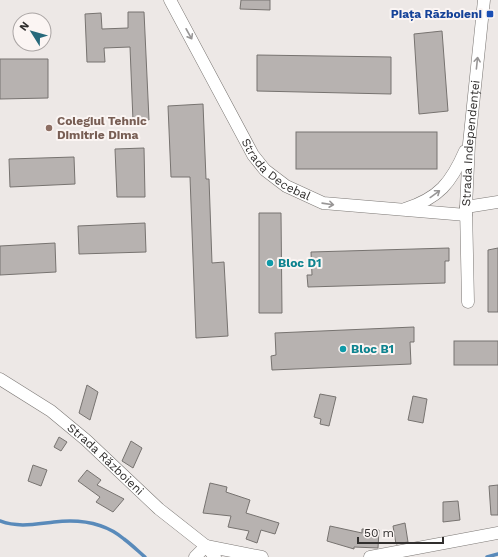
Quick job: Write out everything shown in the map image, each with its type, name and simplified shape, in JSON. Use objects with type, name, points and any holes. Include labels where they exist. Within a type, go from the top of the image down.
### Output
[{"type":"street","name":"Strada Decebal","points":[[170,0],[253,155],[265,170],[286,186],[323,204],[400,211],[466,211],[498,202]]},
{"type":"street","name":"Strada Independenței","points":[[468,302],[466,211],[469,144],[484,0]]},
{"type":"street","points":[[400,211],[416,205],[434,195],[446,185],[456,173],[469,144]]},
{"type":"street","name":"Strada Războieni","points":[[0,379],[51,411],[86,440],[159,509],[206,546]]},
{"type":"street","points":[[370,557],[405,554],[498,533]]},
{"type":"street","points":[[195,557],[206,546]]},
{"type":"street","points":[[206,546],[215,557]]},
{"type":"street","points":[[206,546],[262,557]]},
{"type":"building","points":[[241,0],[270,0],[270,10],[240,9]]},
{"type":"building","points":[[128,12],[144,12],[149,120],[133,121],[130,47],[104,48],[105,62],[87,62],[85,14],[101,13],[102,29],[128,28]]},
{"type":"building","points":[[442,31],[448,111],[419,114],[414,34]]},
{"type":"building","points":[[257,55],[391,57],[391,94],[257,91]]},
{"type":"building","points":[[0,59],[48,59],[48,98],[0,99]]},
{"type":"building","points":[[203,104],[206,179],[209,179],[212,263],[224,262],[228,336],[196,338],[190,177],[171,177],[168,106]]},
{"type":"building","points":[[296,132],[437,132],[437,169],[296,169]]},
{"type":"building","points":[[144,148],[145,197],[117,197],[115,149]]},
{"type":"building","points":[[74,157],[75,184],[10,187],[9,159]]},
{"type":"building","name":"Bloc D1","points":[[259,213],[281,213],[282,313],[259,313]]},
{"type":"building","points":[[145,223],[146,252],[79,254],[78,226]]},
{"type":"building","points":[[55,243],[56,272],[0,275],[0,246]]},
{"type":"building","points":[[449,248],[449,261],[445,261],[445,283],[308,287],[307,275],[312,275],[311,252]]},
{"type":"building","points":[[498,248],[498,312],[488,312],[488,250]]},
{"type":"building","name":"Bloc B1","points":[[414,327],[414,342],[410,342],[411,364],[272,370],[271,356],[276,355],[275,333]]},
{"type":"building","points":[[454,341],[498,341],[498,365],[454,365]]},
{"type":"building","points":[[87,385],[98,392],[90,420],[79,413]]},
{"type":"building","points":[[320,394],[336,397],[329,426],[320,424],[321,419],[314,417]]},
{"type":"building","points":[[413,396],[427,399],[423,423],[408,420]]},
{"type":"building","points":[[59,437],[67,442],[61,451],[54,447]]},
{"type":"building","points":[[131,441],[142,448],[133,468],[122,461]]},
{"type":"building","points":[[33,465],[47,470],[41,486],[28,481]]},
{"type":"building","points":[[87,470],[101,480],[97,485],[124,499],[113,512],[96,502],[100,497],[78,481]]},
{"type":"building","points":[[210,483],[227,487],[226,492],[250,500],[246,513],[279,523],[275,534],[261,530],[257,543],[246,539],[249,531],[228,527],[231,516],[203,513]]},
{"type":"building","points":[[498,485],[498,515],[491,515],[489,486]]},
{"type":"building","points":[[458,501],[460,520],[443,522],[443,502]]},
{"type":"building","points":[[405,523],[408,542],[396,544],[393,526]]},
{"type":"building","points":[[330,526],[362,533],[362,529],[379,530],[378,548],[354,547],[354,549],[327,541]]},
{"type":"waterway","points":[[0,521],[20,525],[63,521],[91,523],[109,529],[117,534],[145,557]]},
{"type":"waterway","points":[[487,557],[498,554]]},
{"type":"place","name":"Piața Războieni","points":[[490,14]]},
{"type":"place","name":"Colegiul Tehnic Dimitrie Dima","points":[[49,128]]},
{"type":"place","name":"Bloc D1","points":[[270,263]]},
{"type":"place","name":"Bloc B1","points":[[343,349]]}]
